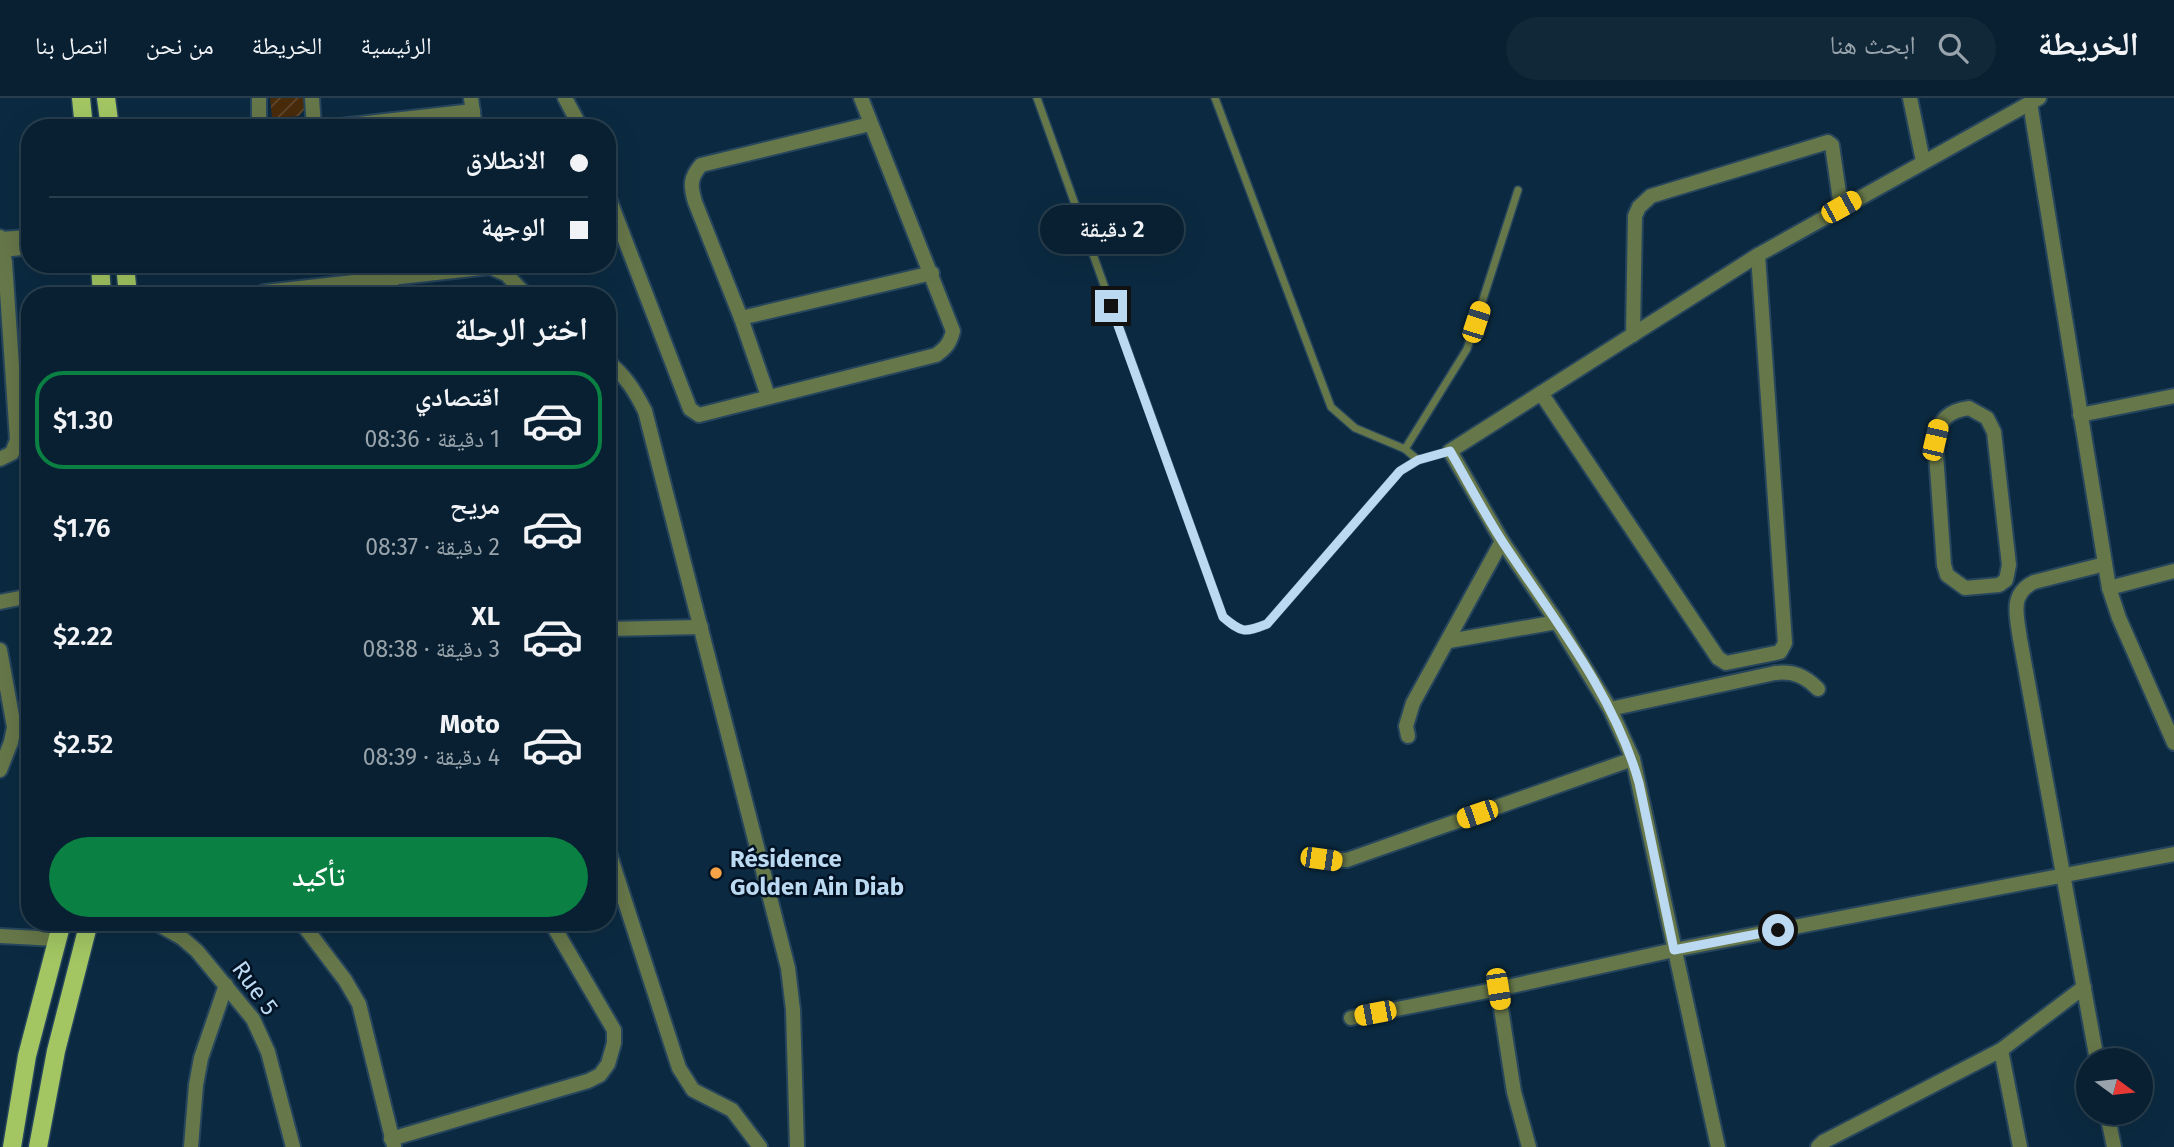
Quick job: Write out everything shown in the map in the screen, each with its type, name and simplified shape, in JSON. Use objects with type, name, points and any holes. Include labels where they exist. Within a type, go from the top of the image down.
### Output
[{"type":"main road","points":[[81,98],[84,119]]},
{"type":"main road","points":[[106,98],[109,119]]},
{"type":"main road","points":[[12,1147],[27,1056],[59,931]]},
{"type":"main road","points":[[38,1147],[61,1028],[87,931]]},
{"type":"street","points":[[258,98],[259,119]]},
{"type":"street","points":[[312,98],[313,119]]},
{"type":"street","points":[[565,98],[576,119]]},
{"type":"street","points":[[616,216],[690,409],[699,415],[936,355],[951,341],[953,331],[861,98]]},
{"type":"street","points":[[1910,98],[1923,161]]},
{"type":"street","points":[[1718,1147],[1633,759],[1610,709],[1502,541],[1450,451],[1758,255],[2034,101],[2080,415],[2109,588],[2119,618],[2169,721],[2174,743]]},
{"type":"street","points":[[381,119],[472,105]]},
{"type":"street","points":[[768,396],[741,318],[695,202],[690,185],[692,175],[701,164],[870,124]]},
{"type":"street","points":[[1633,335],[1635,216],[1639,206],[1651,196],[1828,142],[1832,145],[1841,207]]},
{"type":"street","points":[[1,242],[21,239]]},
{"type":"street","points":[[1,242],[21,245]]},
{"type":"street","points":[[0,459],[12,453],[17,440],[5,324],[1,242]]},
{"type":"street","points":[[1541,393],[1718,658],[1726,663],[1780,652],[1785,643],[1758,255]]},
{"type":"street","points":[[307,287],[428,273]]},
{"type":"street","points":[[504,273],[518,287]]},
{"type":"street","points":[[741,318],[932,273]]},
{"type":"street","points":[[391,287],[392,277]]},
{"type":"street","points":[[616,367],[634,389],[645,411],[788,968],[793,1010],[797,1147]]},
{"type":"street","points":[[2080,415],[2174,397]]},
{"type":"street","points":[[2006,580],[1999,585],[1965,587],[1947,575],[1944,565],[1935,440],[1938,425],[1947,414],[1958,410],[1969,408],[1980,413],[1987,418],[1994,432],[2009,565],[2006,580],[2018,595]]},
{"type":"street","points":[[1408,736],[1408,714],[1502,541]]},
{"type":"street","points":[[2095,1048],[2017,618],[2018,595],[2025,587],[2034,582],[2105,564]]},
{"type":"street","points":[[2109,588],[2174,571]]},
{"type":"street","points":[[0,603],[21,598]]},
{"type":"street","points":[[1449,641],[1556,622]]},
{"type":"street","points":[[616,629],[701,627]]},
{"type":"street","points":[[0,650],[13,727],[11,742],[0,771]]},
{"type":"street","points":[[1610,709],[1788,671],[1800,675],[1818,689]]},
{"type":"street","points":[[1321,859],[1347,860],[1633,759]]},
{"type":"street","points":[[1351,1017],[1498,989],[1674,950],[2174,854]]},
{"type":"street","points":[[616,874],[679,1068],[699,1095],[732,1110],[760,1147]]},
{"type":"street","points":[[0,936],[59,931]]},
{"type":"street","name":"Rue 5","points":[[170,931],[197,951],[253,1019],[262,1036],[293,1147]]},
{"type":"street","points":[[313,931],[359,1004],[393,1143],[588,1082],[605,1069],[614,1043],[612,1023],[556,931]]},
{"type":"street","points":[[191,1147],[193,1106],[201,1058],[226,985]]},
{"type":"street","points":[[1818,1147],[2001,1050],[2084,987]]},
{"type":"street","points":[[1498,989],[1514,1092],[1529,1147]]},
{"type":"street","points":[[2001,1050],[2020,1147]]},
{"type":"street","points":[[2109,1125],[2114,1147]]},
{"type":"lane","points":[[1037,98],[1223,617],[1238,629],[1249,631],[1267,624],[1400,471],[1418,460],[1450,451]]},
{"type":"lane","points":[[1215,98],[1331,407],[1355,428],[1405,449],[1418,460]]},
{"type":"lane","points":[[1405,449],[1467,349],[1518,190]]},
{"type":"shaded area","points":[[270,98],[304,98],[304,110],[299,116],[272,118]]},
{"type":"place","name":"Résidence Golden Ain Diab","points":[[716,873]]},
{"type":"route","points":[[1111,306],[1223,617],[1238,629],[1249,631],[1267,624],[1400,471],[1418,460],[1450,451],[1502,541],[1610,709],[1633,759],[1674,950],[1778,930]]}]
